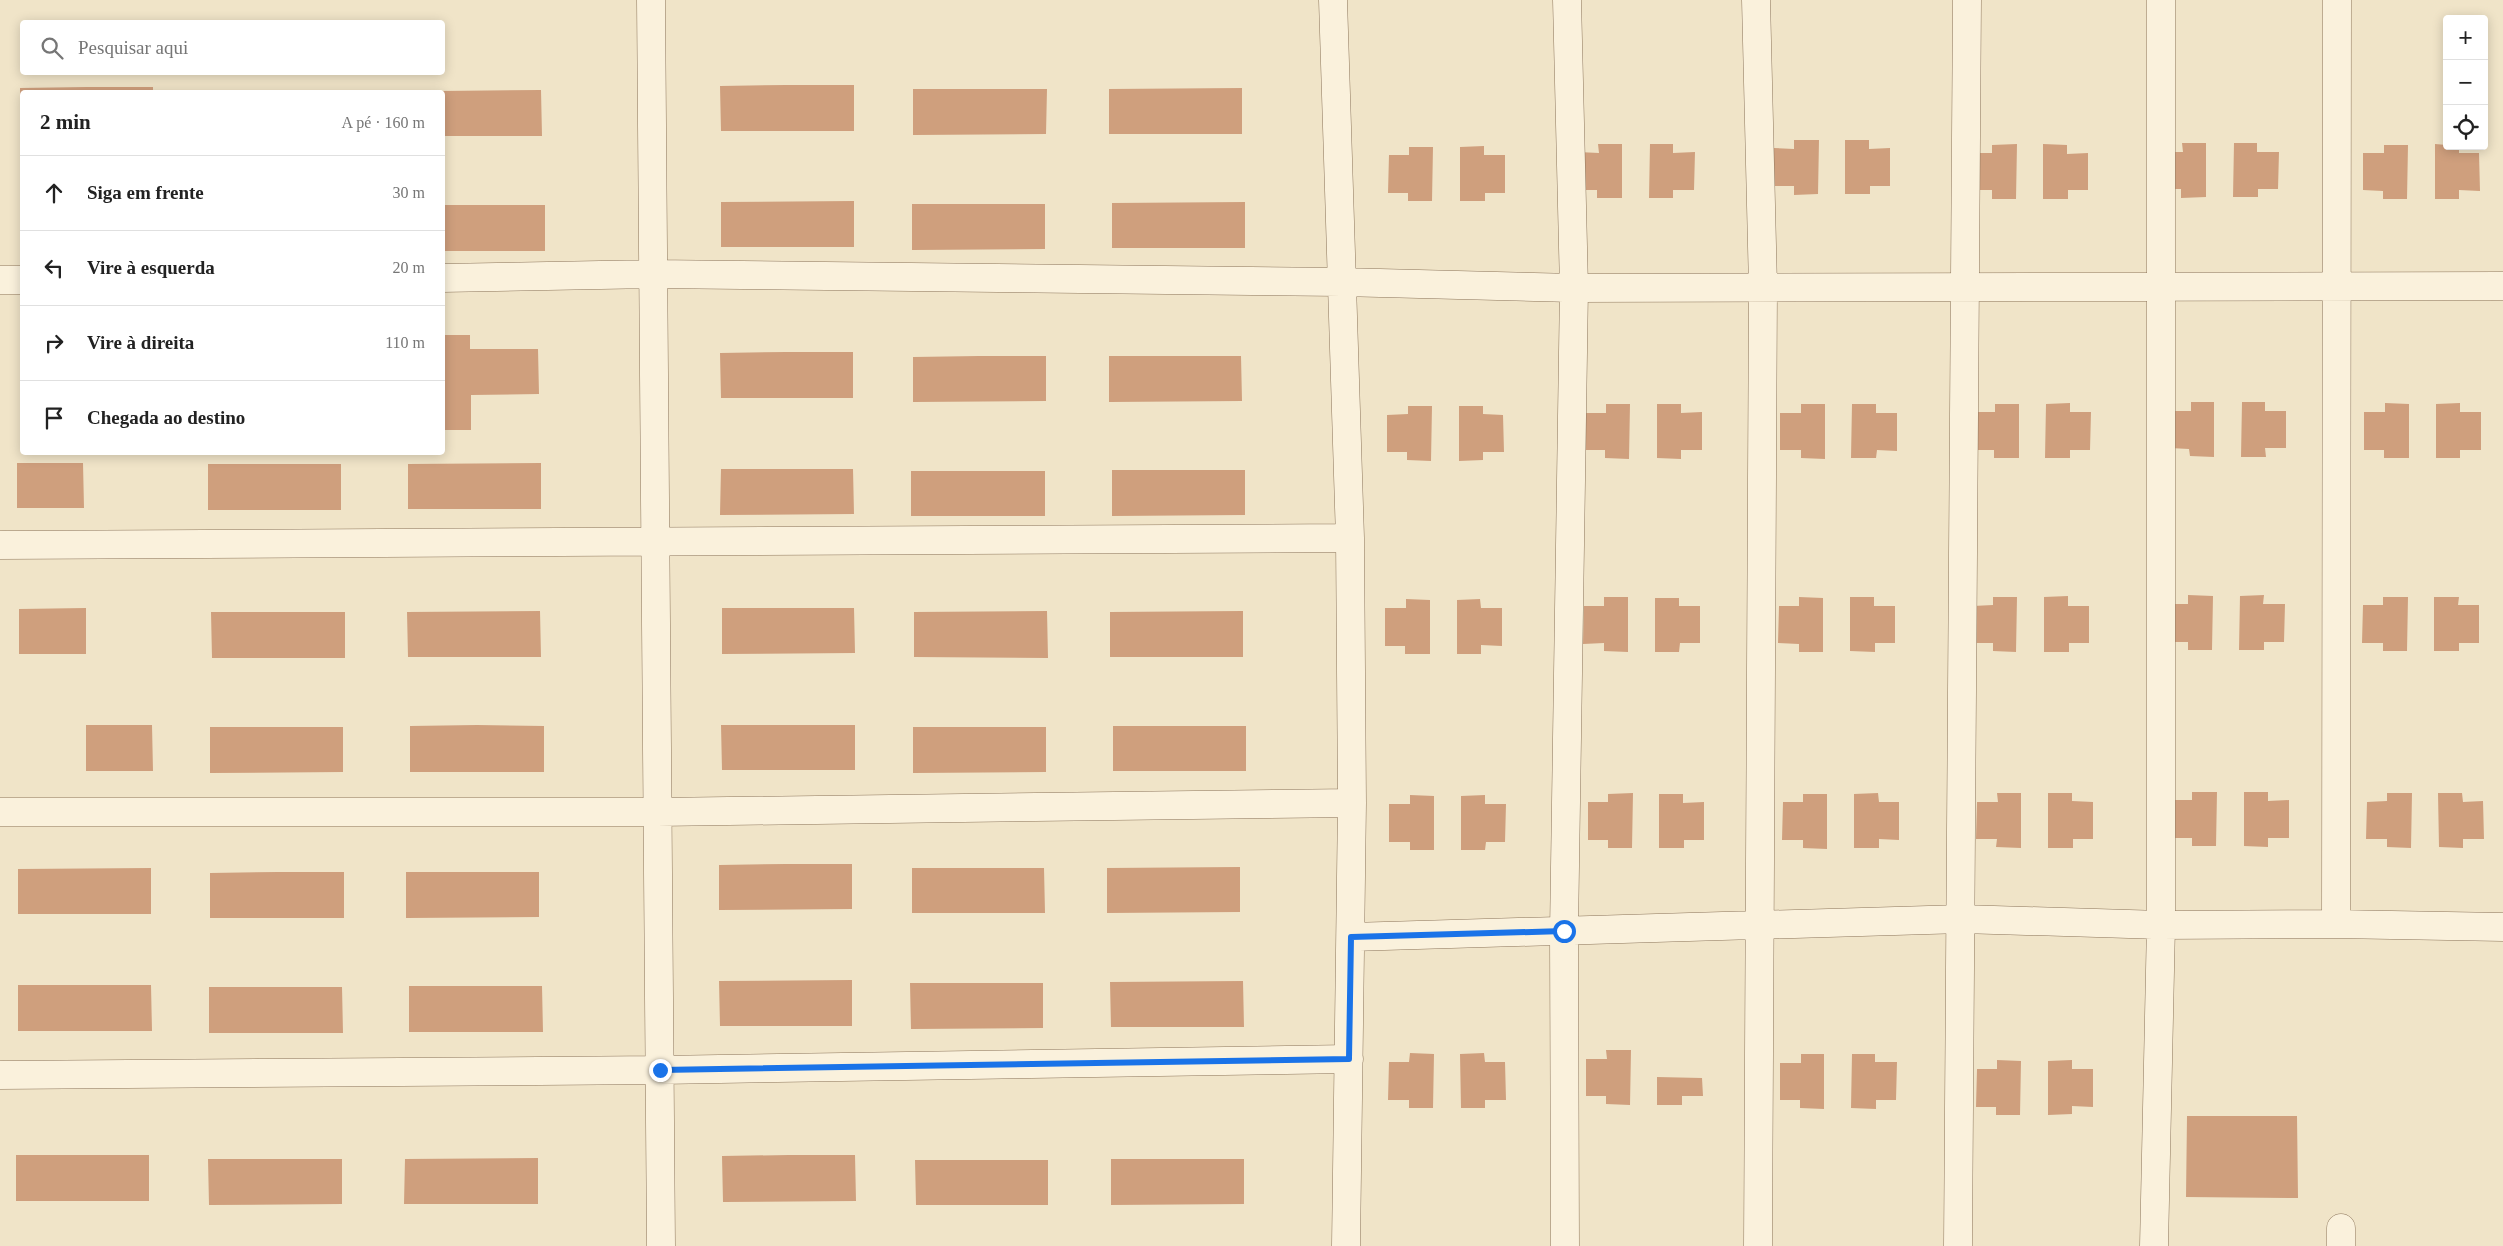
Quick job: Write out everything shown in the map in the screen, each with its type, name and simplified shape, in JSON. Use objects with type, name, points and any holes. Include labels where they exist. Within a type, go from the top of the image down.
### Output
[{"type":"street","points":[[651,0],[661,1246]]},
{"type":"street","points":[[1334,0],[1350,538],[1352,803],[1346,1246]]},
{"type":"street","points":[[1564,1246],[1564,931],[1574,288],[1567,0]]},
{"type":"street","points":[[1756,0],[1763,287],[1758,1246]]},
{"type":"street","points":[[1958,1246],[1962,919],[1967,0]]},
{"type":"street","points":[[2154,1246],[2161,926],[2161,0]]},
{"type":"street","points":[[2336,924],[2337,0]]},
{"type":"street","points":[[445,278],[653,274],[1341,282],[1574,288],[2503,286]]},
{"type":"street","points":[[0,280],[20,280]]},
{"type":"street","points":[[0,545],[1350,538]]},
{"type":"street","points":[[0,812],[657,812],[1352,803]]},
{"type":"street","points":[[1351,937],[1962,919],[2161,926],[2336,924],[2503,927]]},
{"type":"street","points":[[0,1074],[660,1070],[1349,1059]]},
{"type":"building","points":[[854,85],[854,131],[721,131],[720,86]]},
{"type":"building","points":[[153,87],[153,90],[20,90],[20,88]]},
{"type":"building","points":[[1242,88],[1242,134],[1109,134],[1109,89]]},
{"type":"building","points":[[913,89],[1047,89],[1046,134],[913,135]]},
{"type":"building","points":[[541,90],[542,136],[445,136],[445,91]]},
{"type":"building","points":[[1794,140],[1819,140],[1818,194],[1794,195],[1794,186],[1774,186],[1774,148],[1794,149]]},
{"type":"building","points":[[1845,140],[1869,140],[1869,149],[1890,148],[1890,186],[1870,186],[1870,194],[1845,194]]},
{"type":"building","points":[[2182,143],[2206,143],[2206,197],[2181,198],[2181,189],[2162,189],[2162,152],[2183,152]]},
{"type":"building","points":[[2234,143],[2257,143],[2257,152],[2279,152],[2278,189],[2258,189],[2258,197],[2233,197]]},
{"type":"building","points":[[1598,144],[1622,144],[1622,198],[1597,198],[1597,190],[1578,190],[1578,152],[1599,153]]},
{"type":"building","points":[[1650,144],[1673,144],[1673,153],[1695,152],[1694,190],[1673,190],[1673,198],[1649,198]]},
{"type":"building","points":[[2017,144],[2016,199],[1992,199],[1992,190],[1972,190],[1971,153],[1992,153],[1992,145]]},
{"type":"building","points":[[2043,144],[2067,145],[2067,154],[2088,153],[2088,190],[2068,190],[2068,199],[2043,199]]},
{"type":"building","points":[[2435,144],[2443,145],[2443,150],[2459,150],[2459,153],[2479,153],[2480,191],[2459,190],[2459,199],[2435,199]]},
{"type":"building","points":[[2384,145],[2408,145],[2407,199],[2383,199],[2383,191],[2363,190],[2363,153],[2384,153]]},
{"type":"building","points":[[1484,146],[1484,155],[1505,155],[1505,193],[1485,193],[1485,201],[1460,201],[1460,147]]},
{"type":"building","points":[[1409,147],[1433,147],[1432,201],[1408,201],[1408,193],[1388,193],[1389,155],[1409,155]]},
{"type":"building","points":[[854,201],[854,247],[721,247],[721,202]]},
{"type":"building","points":[[1245,202],[1245,248],[1112,248],[1112,203]]},
{"type":"building","points":[[912,204],[1045,204],[1045,249],[912,250]]},
{"type":"building","points":[[445,205],[545,205],[545,251],[445,251]]},
{"type":"building","points":[[445,335],[470,335],[470,349],[538,349],[539,394],[471,395],[471,430],[445,430]]},
{"type":"building","points":[[853,352],[853,398],[721,398],[720,353]]},
{"type":"building","points":[[1046,356],[1046,401],[913,402],[913,357]]},
{"type":"building","points":[[1109,356],[1241,356],[1242,401],[1109,402]]},
{"type":"building","points":[[2191,402],[2214,402],[2214,457],[2190,456],[2189,449],[2170,448],[2170,411],[2191,411]]},
{"type":"building","points":[[2242,402],[2265,402],[2265,411],[2286,411],[2286,448],[2265,448],[2266,457],[2241,457]]},
{"type":"building","points":[[2070,403],[2070,412],[2091,412],[2090,450],[2070,450],[2070,458],[2045,458],[2046,404]]},
{"type":"building","points":[[2385,403],[2409,404],[2409,458],[2384,458],[2384,450],[2364,450],[2364,412],[2385,412]]},
{"type":"building","points":[[2460,403],[2460,412],[2481,412],[2481,450],[2460,450],[2460,458],[2436,458],[2436,404]]},
{"type":"building","points":[[1606,404],[1630,404],[1629,459],[1605,458],[1605,450],[1585,450],[1586,413],[1606,413]]},
{"type":"building","points":[[1657,404],[1681,404],[1681,413],[1702,412],[1702,450],[1681,450],[1681,459],[1657,458]]},
{"type":"building","points":[[1801,404],[1825,404],[1825,459],[1801,458],[1801,450],[1780,450],[1780,413],[1801,413]]},
{"type":"building","points":[[1852,404],[1876,404],[1876,413],[1897,413],[1897,451],[1877,450],[1876,458],[1851,458]]},
{"type":"building","points":[[1995,404],[2019,404],[2019,458],[1994,458],[1994,450],[1974,450],[1974,412],[1995,412]]},
{"type":"building","points":[[1408,406],[1432,406],[1431,461],[1407,460],[1407,452],[1387,452],[1387,415],[1408,414]]},
{"type":"building","points":[[1459,406],[1483,406],[1483,414],[1503,415],[1504,452],[1483,452],[1483,460],[1459,461]]},
{"type":"building","points":[[17,463],[83,463],[84,508],[17,508]]},
{"type":"building","points":[[541,463],[541,509],[408,509],[408,464]]},
{"type":"building","points":[[208,464],[341,464],[341,510],[208,510]]},
{"type":"building","points":[[721,469],[853,469],[854,514],[720,515]]},
{"type":"building","points":[[1112,470],[1245,470],[1245,515],[1112,516]]},
{"type":"building","points":[[911,471],[1045,471],[1045,516],[911,516]]},
{"type":"building","points":[[2188,595],[2213,596],[2212,650],[2188,650],[2188,642],[2168,642],[2168,604],[2188,604]]},
{"type":"building","points":[[2264,595],[2263,604],[2285,604],[2284,642],[2264,642],[2264,650],[2239,650],[2240,596]]},
{"type":"building","points":[[2068,596],[2068,606],[2089,606],[2089,643],[2069,643],[2069,652],[2044,652],[2044,597]]},
{"type":"building","points":[[1604,597],[1628,597],[1628,652],[1604,651],[1604,643],[1583,644],[1584,606],[1604,606]]},
{"type":"building","points":[[1799,597],[1823,598],[1823,652],[1799,652],[1799,644],[1778,643],[1779,606],[1799,606]]},
{"type":"building","points":[[1850,597],[1874,597],[1874,606],[1895,606],[1895,643],[1875,643],[1875,652],[1850,651]]},
{"type":"building","points":[[1993,597],[2017,597],[2016,652],[1993,651],[1993,643],[1972,643],[1973,606],[1993,605]]},
{"type":"building","points":[[2383,597],[2408,597],[2407,651],[2383,651],[2383,643],[2362,643],[2363,605],[2383,605]]},
{"type":"building","points":[[2434,597],[2459,597],[2458,605],[2479,605],[2479,643],[2459,643],[2459,651],[2434,651]]},
{"type":"building","points":[[1655,598],[1679,598],[1679,606],[1700,606],[1700,643],[1680,643],[1679,652],[1655,652]]},
{"type":"building","points":[[1406,599],[1430,600],[1430,654],[1405,654],[1405,646],[1385,646],[1385,608],[1406,608]]},
{"type":"building","points":[[1480,599],[1481,608],[1502,608],[1502,646],[1481,645],[1481,654],[1457,654],[1457,600]]},
{"type":"building","points":[[86,608],[86,654],[19,654],[19,609]]},
{"type":"building","points":[[722,608],[854,608],[855,653],[722,654]]},
{"type":"building","points":[[540,611],[541,657],[408,657],[407,612]]},
{"type":"building","points":[[1047,611],[1048,658],[914,657],[914,612]]},
{"type":"building","points":[[1243,611],[1243,657],[1110,657],[1110,612]]},
{"type":"building","points":[[211,612],[345,612],[345,658],[212,658]]},
{"type":"building","points":[[86,725],[152,725],[153,771],[86,771]]},
{"type":"building","points":[[721,725],[855,725],[855,770],[722,770]]},
{"type":"building","points":[[410,726],[544,726],[544,772],[410,772]]},
{"type":"building","points":[[1113,726],[1246,726],[1246,771],[1113,771]]},
{"type":"building","points":[[210,727],[343,727],[343,772],[210,773]]},
{"type":"building","points":[[913,727],[1046,727],[1046,772],[913,773]]},
{"type":"building","points":[[2192,792],[2217,792],[2216,846],[2192,846],[2192,838],[2172,838],[2173,800],[2192,800]]},
{"type":"building","points":[[2244,792],[2268,792],[2268,801],[2289,800],[2289,838],[2268,838],[2268,847],[2244,846]]},
{"type":"building","points":[[1633,793],[1632,848],[1608,848],[1608,840],[1588,840],[1588,802],[1608,802],[1608,794]]},
{"type":"building","points":[[1878,793],[1879,802],[1899,802],[1899,840],[1879,839],[1879,848],[1854,848],[1854,794]]},
{"type":"building","points":[[1997,793],[2021,793],[2021,848],[1996,847],[1997,839],[1976,839],[1977,802],[1998,802]]},
{"type":"building","points":[[2048,793],[2072,793],[2072,801],[2093,802],[2093,839],[2073,839],[2073,848],[2048,848]]},
{"type":"building","points":[[2387,793],[2412,793],[2411,848],[2387,847],[2387,839],[2366,839],[2367,802],[2387,801]]},
{"type":"building","points":[[2438,793],[2462,793],[2463,802],[2483,801],[2484,839],[2463,839],[2463,848],[2439,847]]},
{"type":"building","points":[[1659,794],[1683,794],[1683,803],[1704,802],[1704,840],[1684,840],[1684,848],[1659,848]]},
{"type":"building","points":[[1803,794],[1827,794],[1827,849],[1803,848],[1803,840],[1782,840],[1783,802],[1803,802]]},
{"type":"building","points":[[1410,795],[1434,796],[1434,850],[1410,850],[1410,842],[1389,842],[1389,804],[1410,804]]},
{"type":"building","points":[[1485,795],[1485,804],[1506,804],[1505,842],[1486,842],[1485,850],[1461,850],[1461,796]]},
{"type":"building","points":[[852,864],[852,909],[719,910],[719,865]]},
{"type":"building","points":[[1240,867],[1240,912],[1107,913],[1107,868]]},
{"type":"building","points":[[151,868],[151,914],[18,914],[18,869]]},
{"type":"building","points":[[912,868],[1044,868],[1045,913],[912,913]]},
{"type":"building","points":[[344,872],[344,918],[210,918],[210,873]]},
{"type":"building","points":[[406,872],[539,872],[539,917],[406,918]]},
{"type":"building","points":[[852,980],[852,1026],[720,1026],[719,981]]},
{"type":"building","points":[[1243,981],[1244,1027],[1111,1027],[1110,982]]},
{"type":"building","points":[[910,983],[1043,983],[1043,1028],[911,1029]]},
{"type":"building","points":[[18,985],[151,985],[152,1031],[18,1031]]},
{"type":"building","points":[[409,986],[542,986],[543,1032],[409,1032]]},
{"type":"building","points":[[209,987],[342,987],[343,1033],[209,1033]]},
{"type":"building","points":[[1606,1050],[1631,1050],[1630,1105],[1606,1104],[1606,1096],[1586,1096],[1586,1059],[1607,1059]]},
{"type":"building","points":[[1410,1053],[1434,1054],[1433,1108],[1409,1108],[1409,1100],[1388,1100],[1389,1062],[1409,1062]]},
{"type":"building","points":[[1484,1053],[1485,1062],[1505,1062],[1506,1100],[1485,1100],[1485,1108],[1461,1108],[1460,1054]]},
{"type":"building","points":[[1801,1054],[1824,1054],[1824,1109],[1800,1108],[1800,1100],[1780,1100],[1780,1063],[1801,1063]]},
{"type":"building","points":[[1852,1054],[1875,1054],[1875,1062],[1897,1062],[1896,1100],[1876,1100],[1876,1109],[1851,1108]]},
{"type":"building","points":[[1997,1060],[2021,1061],[2020,1115],[1996,1115],[1996,1107],[1976,1107],[1977,1069],[1997,1069]]},
{"type":"building","points":[[2072,1060],[2072,1069],[2093,1069],[2093,1107],[2072,1106],[2072,1114],[2048,1115],[2048,1061]]},
{"type":"building","points":[[1657,1077],[1702,1078],[1703,1096],[1682,1096],[1682,1105],[1657,1105]]},
{"type":"building","points":[[2187,1116],[2297,1116],[2298,1198],[2186,1197]]},
{"type":"building","points":[[16,1155],[149,1155],[149,1201],[16,1201]]},
{"type":"building","points":[[855,1155],[856,1201],[723,1202],[722,1156]]},
{"type":"building","points":[[538,1158],[538,1204],[404,1204],[405,1159]]},
{"type":"building","points":[[208,1159],[342,1159],[342,1204],[209,1205]]},
{"type":"building","points":[[1111,1159],[1244,1159],[1244,1204],[1111,1205]]},
{"type":"building","points":[[915,1160],[1048,1160],[1048,1205],[916,1205]]},
{"type":"route","points":[[660,1070],[1349,1059],[1351,937],[1564,931]]}]
